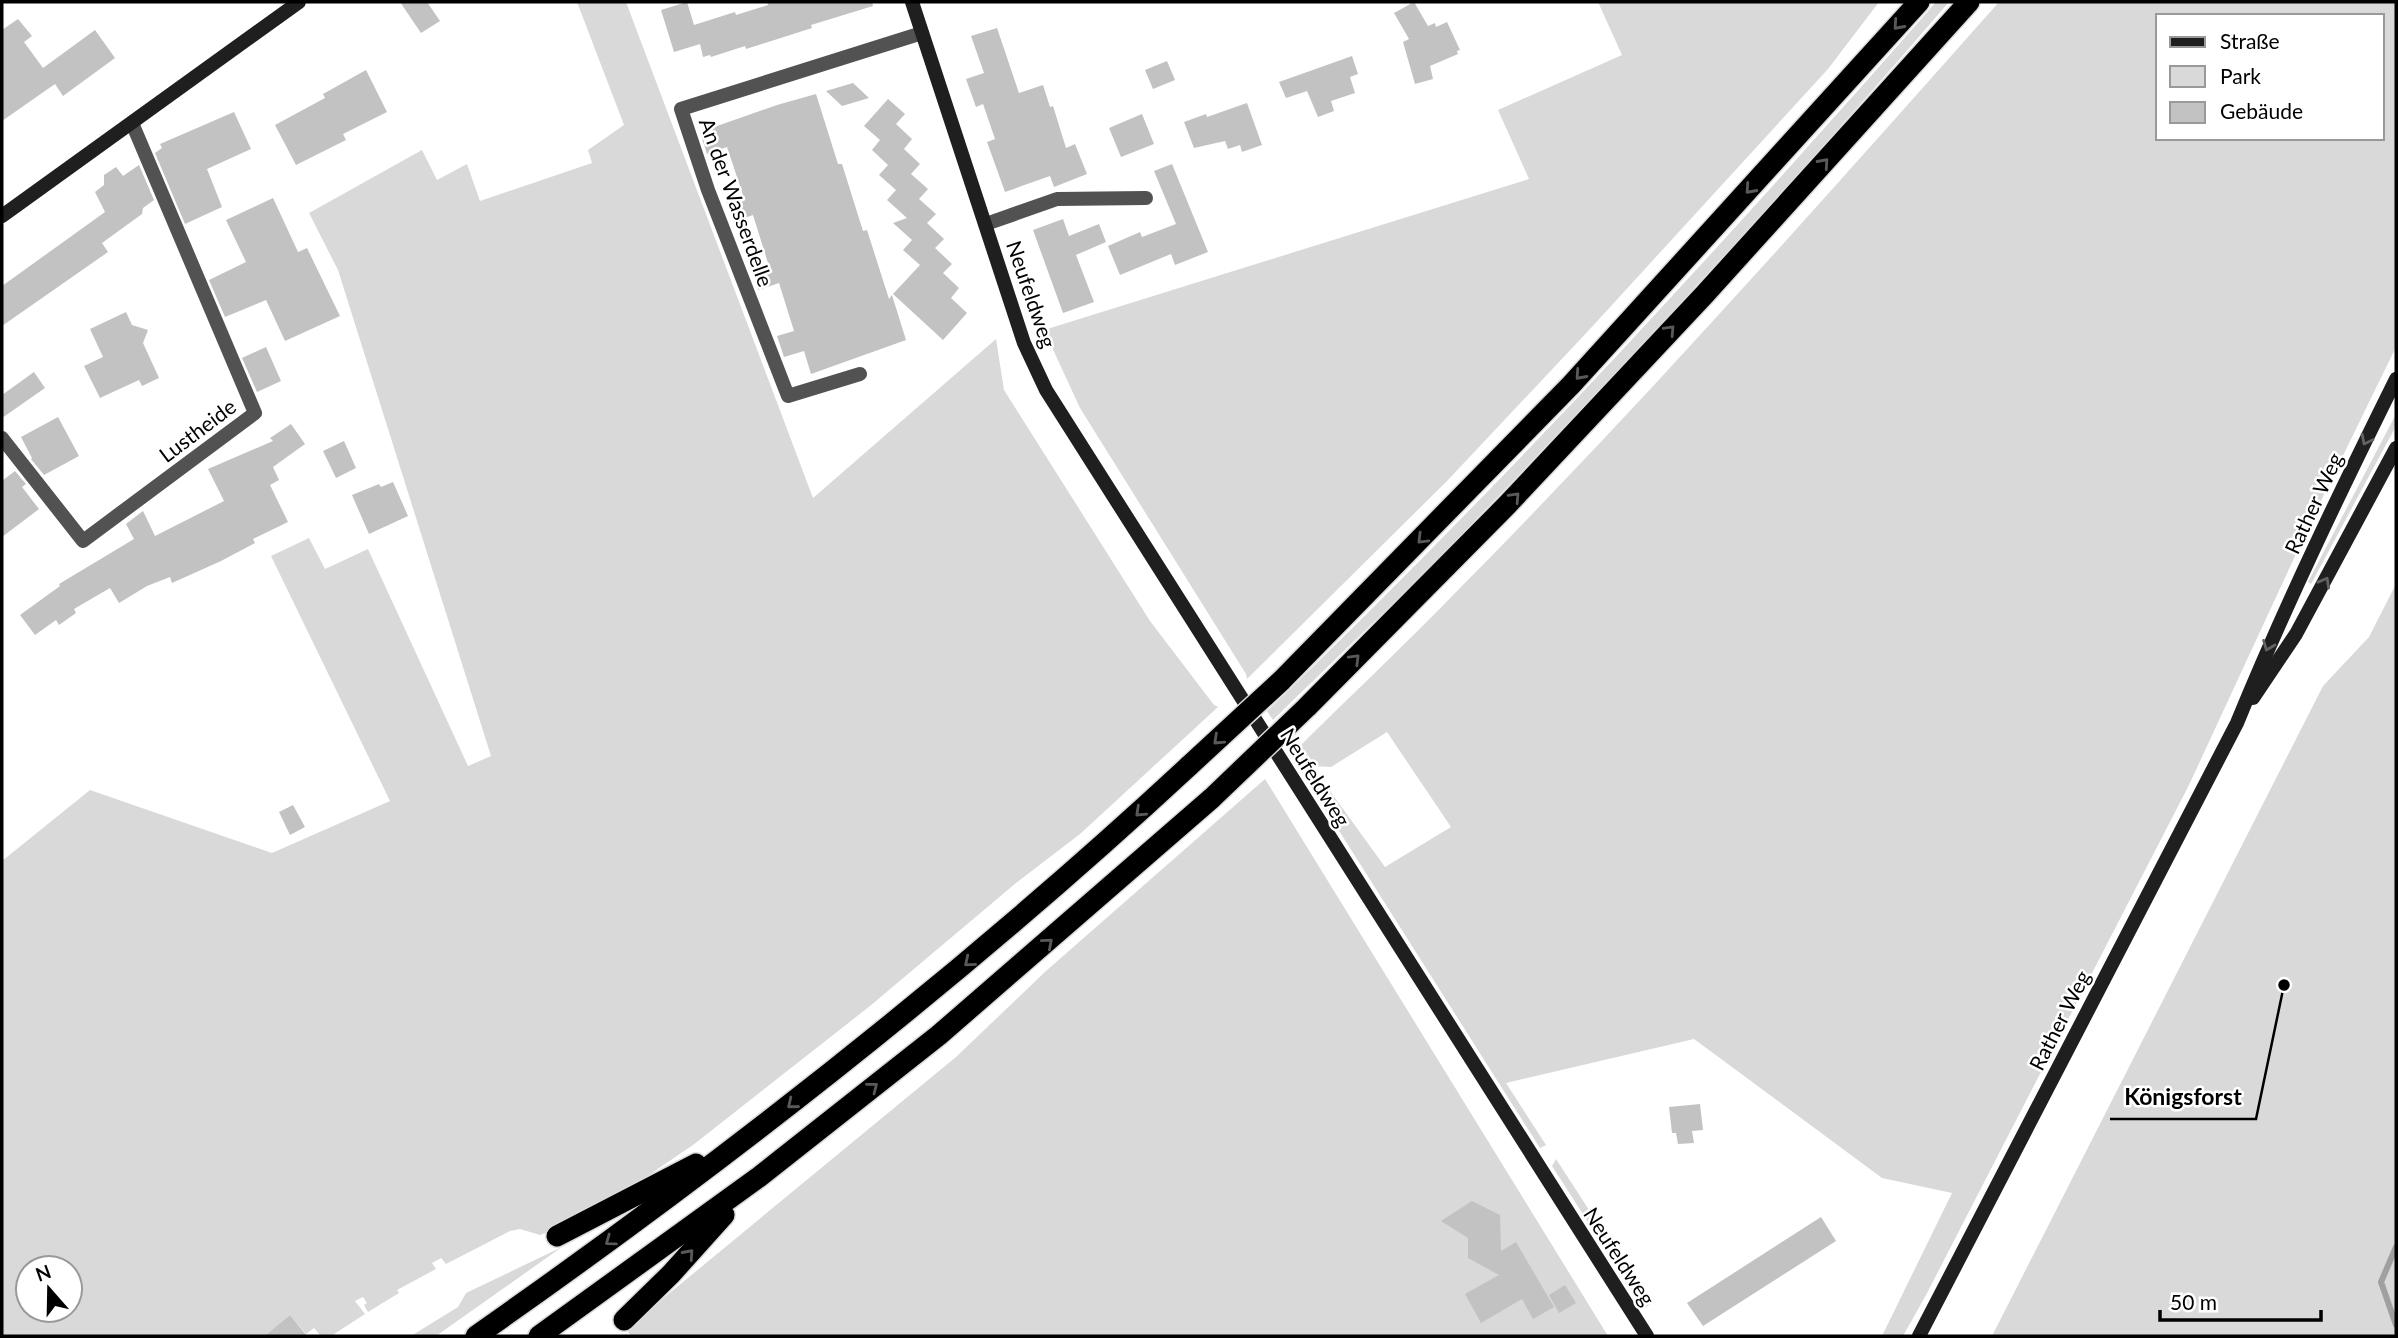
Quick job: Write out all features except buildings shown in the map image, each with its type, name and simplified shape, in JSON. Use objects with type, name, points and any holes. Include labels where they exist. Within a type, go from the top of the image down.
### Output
[{"type":"highway","points":[[475,1336],[757,1132],[965,965],[1098,850],[1281,681],[1571,385],[1919,2]]},
{"type":"highway","points":[[539,1336],[759,1177],[940,1035],[1212,798],[1307,707],[1527,484],[1705,294],[1969,2]]},
{"type":"highway","points":[[557,1236],[757,1132]]},
{"type":"highway","points":[[624,1320],[671,1274],[759,1177]]},
{"type":"main road","points":[[2,216],[299,2]]},
{"type":"main road","name":"Neufeldweg","points":[[912,2],[1024,343],[1037,373],[1647,1336]]},
{"type":"main road","name":"Rather Weg","points":[[1919,1336],[2237,723],[2272,636],[2396,379]]},
{"type":"main road","name":"Rather Weg","points":[[2237,723],[2297,634],[2396,448]]},
{"type":"street","name":"An der Wasserdelle","points":[[860,374],[788,396],[708,190],[681,109],[922,33]]},
{"type":"street","name":"Lustheide","points":[[2,438],[83,541],[256,413],[132,123]]},
{"type":"street","name":"Neufeldweg","points":[[986,224],[1057,200],[1146,198]]},
{"type":"green space","points":[[577,2],[626,2],[813,498],[996,339],[1004,390],[1150,621],[1218,707],[1080,834],[1016,883],[870,1006],[693,1145],[637,1183],[558,1228],[540,1235],[520,1229],[510,1231],[446,1264],[441,1258],[432,1263],[436,1269],[397,1290],[399,1293],[368,1312],[363,1297],[355,1301],[365,1314],[331,1336],[321,1336],[314,1328],[306,1334],[290,1315],[267,1336],[2,1336],[2,861],[90,790],[272,853],[390,801],[271,556],[309,538],[325,569],[368,549],[468,766],[491,756],[338,270],[309,213],[422,150],[437,180],[467,164],[480,201],[592,163],[588,150],[624,125]]},
{"type":"green space","points":[[1598,2],[1879,2],[1828,69],[1590,329],[1447,481],[1247,679],[1080,408],[1044,330],[1529,179],[1498,110],[1622,55]]},
{"type":"green space","points":[[1936,2],[1949,2],[1707,274],[1457,539],[1273,720],[1267,711],[1441,540],[1526,452],[1774,184]]},
{"type":"green space","points":[[1999,2],[2396,2],[2396,347],[2315,513],[2189,785],[1903,1336],[1882,1336],[1952,1193],[1882,1178],[1694,1039],[1506,1083],[1546,1145],[1540,1148],[1291,755],[1530,517],[1734,298]],"holes":[[[1387,732],[1451,827],[1385,867],[1312,766],[1331,767]]]},
{"type":"green space","points":[[2396,414],[2396,426],[2311,584],[2308,582]]},
{"type":"green space","points":[[2396,584],[2396,1336],[1992,1336],[2323,686],[2369,637]]},
{"type":"green space","points":[[1265,779],[1608,1336],[631,1336],[628,1332],[632,1324],[956,1057],[1046,971]]},
{"type":"green space","points":[[1556,1159],[1650,1304],[1644,1309],[1552,1166]]},
{"type":"green space","points":[[562,1247],[436,1336],[411,1336],[458,1307],[466,1293]]},
{"type":"waterway","points":[[2396,1247],[2381,1282],[2396,1325]]},
{"type":"place","name":"Königsforst","points":[[2284,985]]}]
